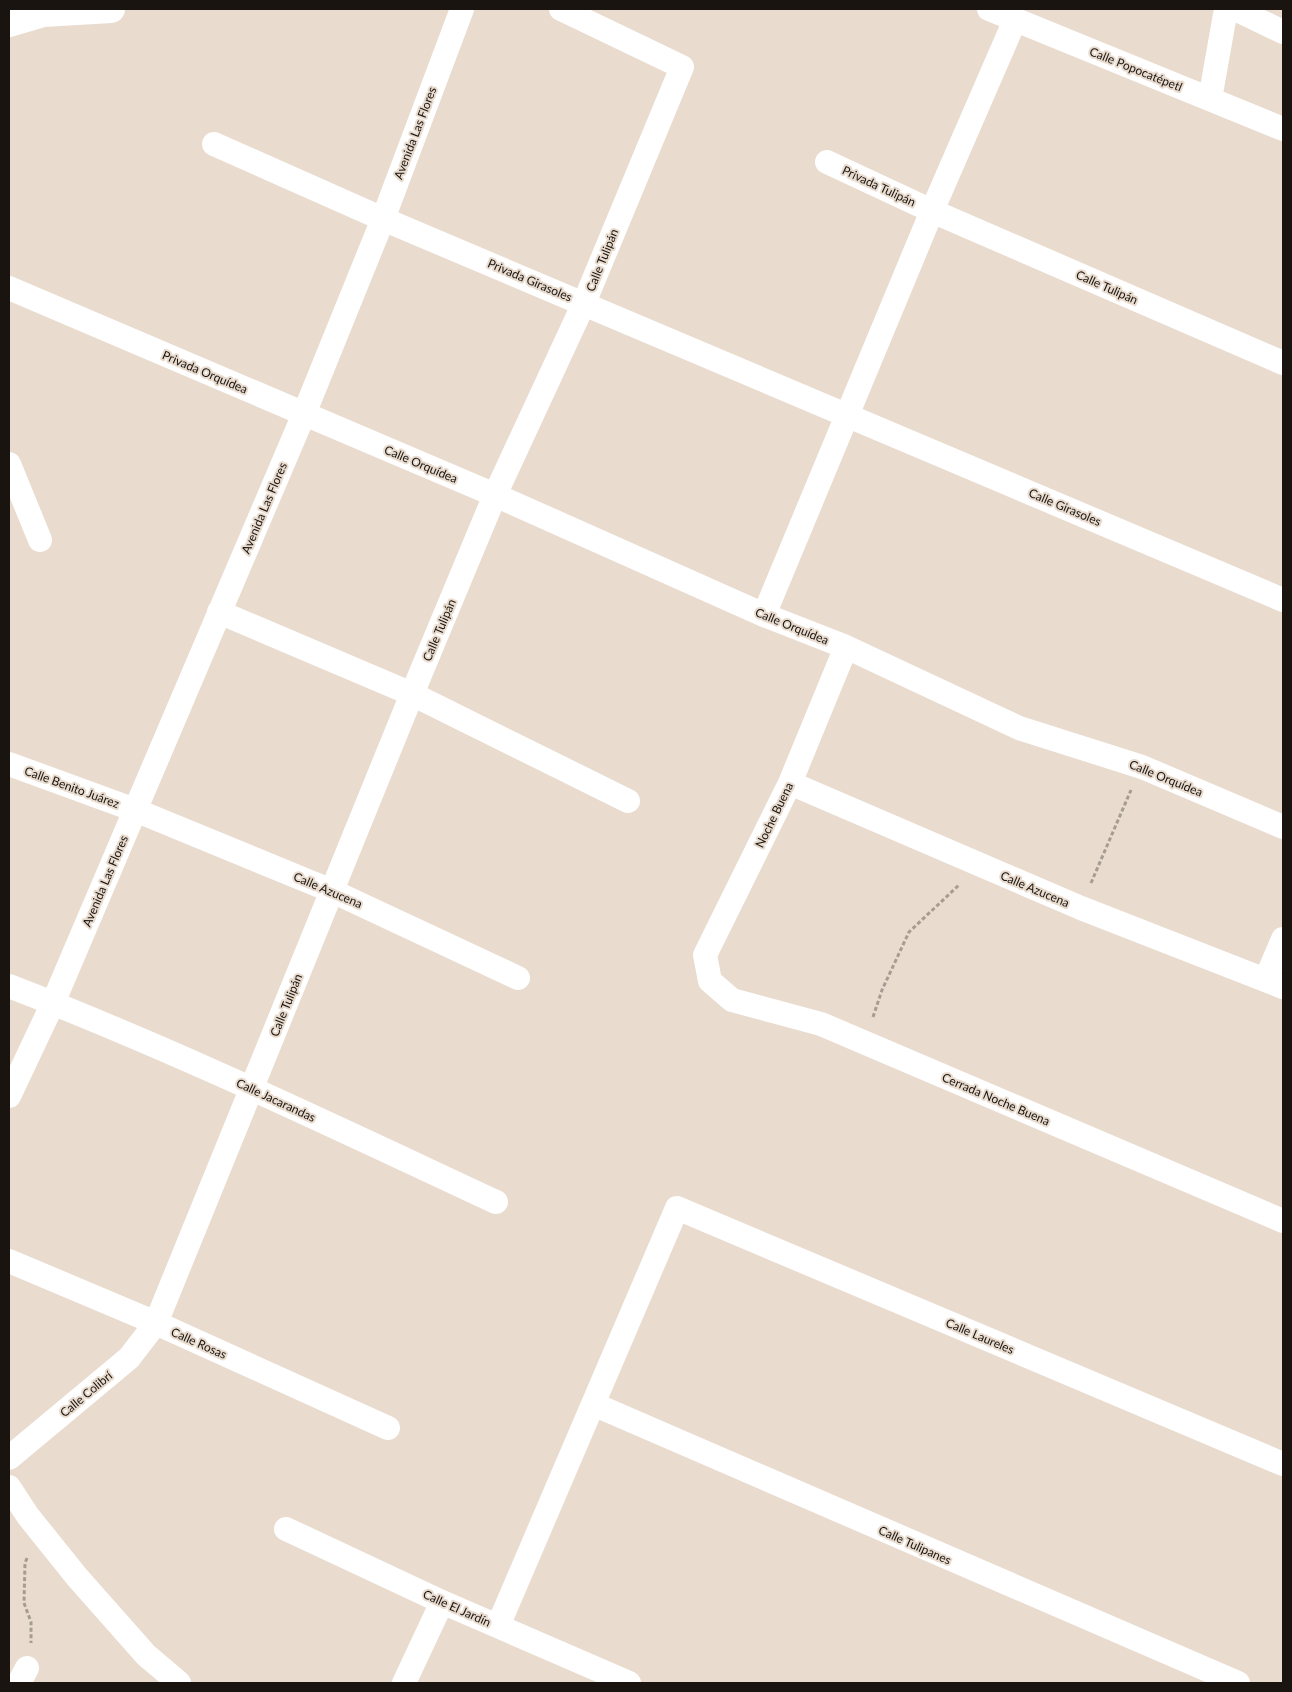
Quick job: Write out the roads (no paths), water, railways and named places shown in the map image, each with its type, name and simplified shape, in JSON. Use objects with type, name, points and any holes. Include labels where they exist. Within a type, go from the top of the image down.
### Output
[{"type":"street","points":[[9,24],[43,13],[110,9]]},
{"type":"street","name":"Avenida Las Flores","points":[[9,1096],[53,1003],[304,414],[383,219],[462,9]]},
{"type":"street","name":"Calle Tulipán","points":[[156,1323],[495,495],[584,303],[682,67],[561,9]]},
{"type":"street","name":"Calle Popocatépetl","points":[[989,9],[1283,129]]},
{"type":"street","points":[[1210,99],[1226,9]]},
{"type":"street","points":[[1235,9],[1283,32]]},
{"type":"street","points":[[764,615],[932,211],[1015,20]]},
{"type":"street","name":"Privada Girasoles","points":[[214,144],[383,219],[846,415]]},
{"type":"street","name":"Privada Tulipán","points":[[827,162],[932,211]]},
{"type":"street","name":"Calle Tulipán","points":[[932,211],[1283,363]]},
{"type":"street","name":"Privada Orquídea","points":[[9,288],[304,414]]},
{"type":"street","name":"Calle Orquídea","points":[[304,414],[495,495],[764,615],[846,647],[1020,728],[1142,766],[1283,827]]},
{"type":"street","name":"Calle Girasoles","points":[[846,415],[1283,600]]},
{"type":"street","points":[[9,464],[40,540]]},
{"type":"street","points":[[219,612],[412,694],[628,801]]},
{"type":"street","name":"Noche Buena","points":[[710,981],[706,954],[790,783],[846,647]]},
{"type":"street","name":"Calle Benito Juárez","points":[[9,764],[135,810]]},
{"type":"street","name":"Calle Azucena","points":[[790,783],[1081,908],[1275,983]]},
{"type":"street","name":"Calle Azucena","points":[[135,810],[332,891],[518,978]]},
{"type":"street","points":[[1275,983],[1283,939]]},
{"type":"street","name":"Cerrada Noche Buena","points":[[710,981],[732,1000],[820,1024],[1283,1221]]},
{"type":"street","name":"Calle Jacarandas","points":[[9,986],[252,1088],[496,1202]]},
{"type":"street","name":"Calle Laureles","points":[[593,1404],[677,1208],[1283,1464]]},
{"type":"street","name":"Calle Rosas","points":[[9,1261],[156,1323],[388,1428]]},
{"type":"street","name":"Calle Colibrí","points":[[9,1458],[129,1358],[156,1323]]},
{"type":"street","points":[[498,1626],[593,1404]]},
{"type":"street","name":"Calle Tulipanes","points":[[593,1404],[1238,1683]]},
{"type":"street","points":[[9,1487],[39,1530],[77,1577],[146,1655],[179,1683]]},
{"type":"street","name":"Calle El Jardín","points":[[286,1529],[442,1602],[629,1683]]},
{"type":"street","points":[[404,1683],[442,1602]]}]
